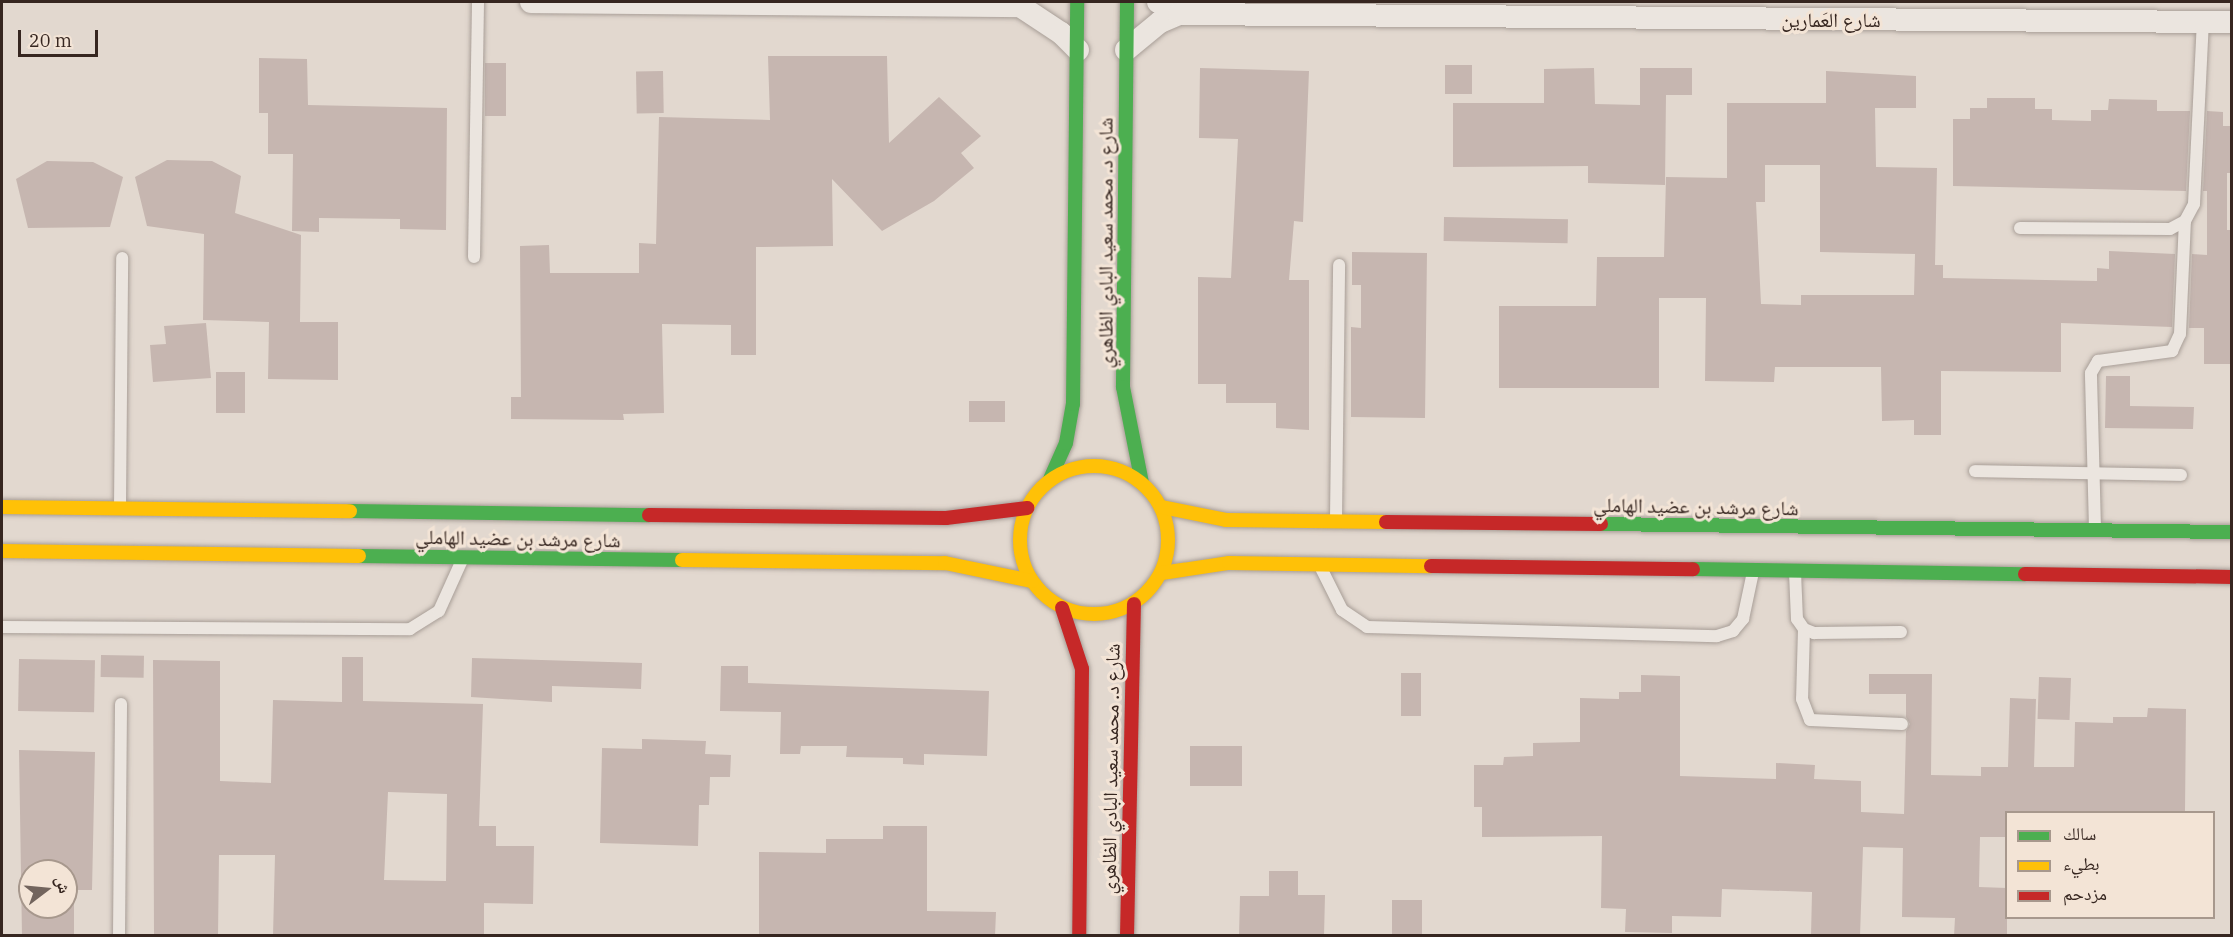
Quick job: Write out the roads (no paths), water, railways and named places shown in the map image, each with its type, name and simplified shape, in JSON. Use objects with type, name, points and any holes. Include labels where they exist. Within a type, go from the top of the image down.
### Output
[{"type":"street","points":[[531,2],[1024,4],[1061,33],[1078,50]]},
{"type":"street","name":"شارع د. محمد سعيد البادي الظاهري","points":[[1050,479],[1066,443],[1073,404],[1077,2]]},
{"type":"street","name":"شارع د. محمد سعيد البادي الظاهري","points":[[1126,2],[1124,387],[1142,483]]},
{"type":"street","name":"شارع العَمارين","points":[[1158,2],[1179,14]]},
{"type":"street","name":"شارع العَمارين","points":[[1126,50],[1160,22],[1179,14],[1505,9],[2141,11],[2202,21],[2232,22]]},
{"type":"street","points":[[1090,465],[1113,467],[1142,483],[1162,507],[1168,529],[1168,551],[1162,573],[1134,603],[1111,613],[1086,614],[1062,608],[1032,581],[1022,558],[1020,532],[1027,508],[1050,479],[1069,469],[1090,465]]},
{"type":"street","name":"شارع مرشد بن عضيد الهاملي","points":[[2,507],[946,518],[1027,508]]},
{"type":"street","name":"شارع مرشد بن عضيد الهاملي","points":[[1162,507],[1226,520],[2232,532]]},
{"type":"street","name":"شارع مرشد بن عضيد الهاملي","points":[[2,551],[945,563],[1032,581]]},
{"type":"street","points":[[1162,573],[1228,563],[2232,577]]},
{"type":"street","name":"شارع د. محمد سعيد البادي الظاهري","points":[[1127,936],[1134,603]]},
{"type":"street","name":"شارع د. محمد سعيد البادي الظاهري","points":[[1062,608],[1082,669],[1079,936]]},
{"type":"lane","points":[[474,257],[478,2]]},
{"type":"lane","points":[[2095,530],[2091,373],[2098,361],[2172,351],[2180,334],[2184,222],[2194,204],[2202,21]]},
{"type":"lane","points":[[2020,228],[2170,229],[2184,222]]},
{"type":"lane","points":[[120,507],[122,258]]},
{"type":"lane","points":[[1336,521],[1339,265]]},
{"type":"lane","points":[[1975,471],[2181,475]]},
{"type":"lane","points":[[2,627],[410,629],[439,611],[464,557]]},
{"type":"lane","points":[[1319,565],[1342,610],[1367,627],[1706,636],[1725,634],[1739,626],[1753,570]]},
{"type":"lane","points":[[1795,571],[1797,619],[1804,629],[1814,633],[1902,633]]},
{"type":"lane","points":[[1804,629],[1802,699],[1810,720],[1902,724]]},
{"type":"lane","points":[[119,936],[120,704]]}]
